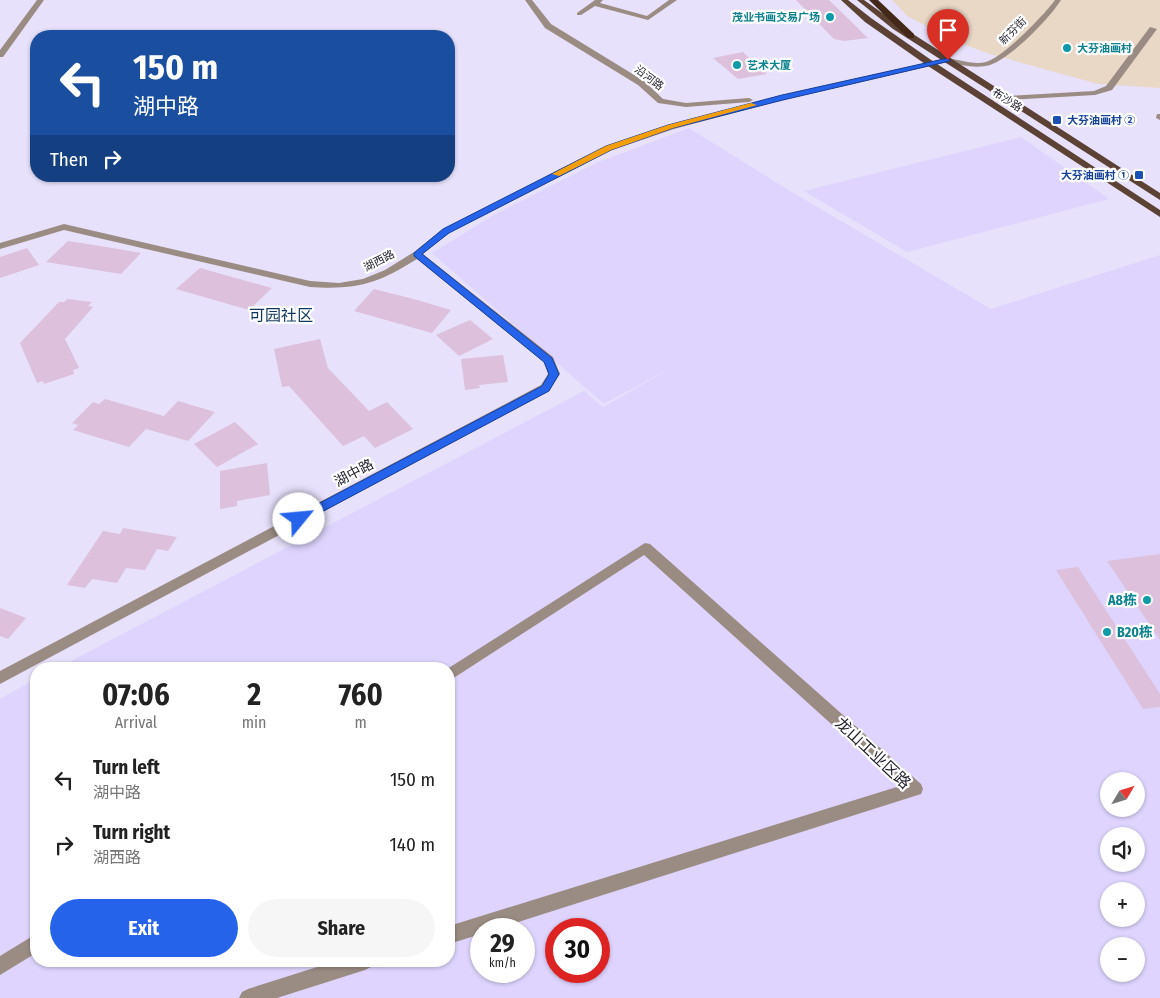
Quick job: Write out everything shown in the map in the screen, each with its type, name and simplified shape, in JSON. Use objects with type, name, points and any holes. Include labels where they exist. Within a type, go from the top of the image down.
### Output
[{"type":"highway","points":[[873,0],[911,36]]},
{"type":"main road","name":"布沙路","points":[[844,0],[868,20],[931,64],[1160,214]]},
{"type":"main road","name":"布沙路","points":[[860,0],[911,36],[1160,197]]},
{"type":"street","points":[[0,55],[41,0]]},
{"type":"street","name":"沿河路","points":[[528,0],[548,26],[641,83],[661,101],[686,105],[782,98]]},
{"type":"street","points":[[579,14],[597,2],[648,18],[674,0]]},
{"type":"street","name":"新芬街","points":[[948,60],[975,65],[990,63],[1004,56],[1058,0]]},
{"type":"street","points":[[1006,98],[1096,93],[1109,88],[1153,29]]},
{"type":"street","name":"湖西路","points":[[0,246],[64,227],[310,284],[339,286],[365,282],[389,272],[417,254],[446,231],[609,148],[671,126],[782,98],[948,60]]},
{"type":"street","name":"湖中路","points":[[30,662],[545,388],[554,374],[549,360],[417,254]]},
{"type":"street","name":"龙山工业区路","points":[[455,671],[645,548],[916,789],[455,933]]},
{"type":"street","name":"湖中路","points":[[0,678],[30,662]]},
{"type":"street","points":[[0,966],[30,947]]},
{"type":"street","points":[[248,998],[347,967]]},
{"type":"shaded area","name":"大芬油画村","points":[[892,0],[1160,0],[1160,88],[1098,84],[990,54],[957,42],[907,16]]},
{"type":"shaded area","points":[[689,128],[790,191],[991,309],[1160,255],[1160,998],[0,998],[0,699],[30,682],[30,967],[455,967],[455,662],[69,662],[584,391],[603,407],[680,363],[604,404],[432,253],[497,213],[596,163]]},
{"type":"shaded area","points":[[1021,137],[1109,199],[907,252],[804,191]]},
{"type":"building","name":"茂业书画交易广场","points":[[796,0],[829,0],[868,38],[844,41],[834,39]]},
{"type":"building","name":"艺术大厦","points":[[743,52],[767,74],[738,79],[713,58]]},
{"type":"building","points":[[68,241],[141,253],[121,274],[46,262]]},
{"type":"building","points":[[27,248],[39,265],[0,278],[0,257]]},
{"type":"building","points":[[200,268],[272,288],[249,310],[176,289]]},
{"type":"building","points":[[374,289],[451,310],[432,333],[354,311]]},
{"type":"building","points":[[67,299],[92,302],[88,306],[93,307],[65,339],[79,368],[73,370],[74,374],[44,384],[43,381],[37,383],[20,343],[59,302],[64,302]]},
{"type":"building","points":[[470,320],[493,339],[459,356],[436,335]]},
{"type":"building","points":[[320,339],[328,368],[369,411],[387,402],[413,429],[375,448],[364,436],[343,446],[289,386],[282,387],[274,349]]},
{"type":"building","points":[[503,355],[508,382],[479,385],[480,388],[465,390],[461,359]]},
{"type":"building","points":[[105,399],[164,416],[178,401],[215,412],[188,441],[146,429],[129,447],[73,430],[78,425],[72,423],[93,402],[99,404]]},
{"type":"building","points":[[235,422],[258,444],[217,467],[194,444]]},
{"type":"building","points":[[267,463],[270,495],[237,501],[237,506],[220,509],[220,471]]},
{"type":"building","points":[[123,528],[177,537],[168,551],[157,549],[145,570],[126,568],[117,583],[92,579],[85,588],[67,585],[103,531],[120,534]]},
{"type":"building","name":"A8栋","points":[[1160,554],[1160,640],[1107,561]]},
{"type":"building","name":"B20栋","points":[[1078,567],[1160,694],[1160,707],[1143,709],[1056,570]]},
{"type":"building","points":[[0,608],[26,618],[8,639],[0,636]]},
{"type":"slow traffic","points":[[556,174],[609,148],[671,126],[754,105]]},
{"type":"place","name":"茂业书画交易广场","points":[[830,17]]},
{"type":"place","name":"大芬油画村","points":[[1067,48]]},
{"type":"place","name":"艺术大厦","points":[[737,65]]},
{"type":"place","name":"大芬油画村 ②","points":[[1057,120]]},
{"type":"place","name":"大芬油画村 ①","points":[[1139,175]]},
{"type":"place","name":"A8栋","points":[[1147,600]]},
{"type":"place","name":"B20栋","points":[[1107,632]]},
{"type":"district","name":"可园社区","points":[[281,315]]},
{"type":"route","points":[[299,519],[545,388],[554,374],[549,360],[417,254],[446,231],[499,202],[609,148],[671,126],[782,98],[948,60]]}]
